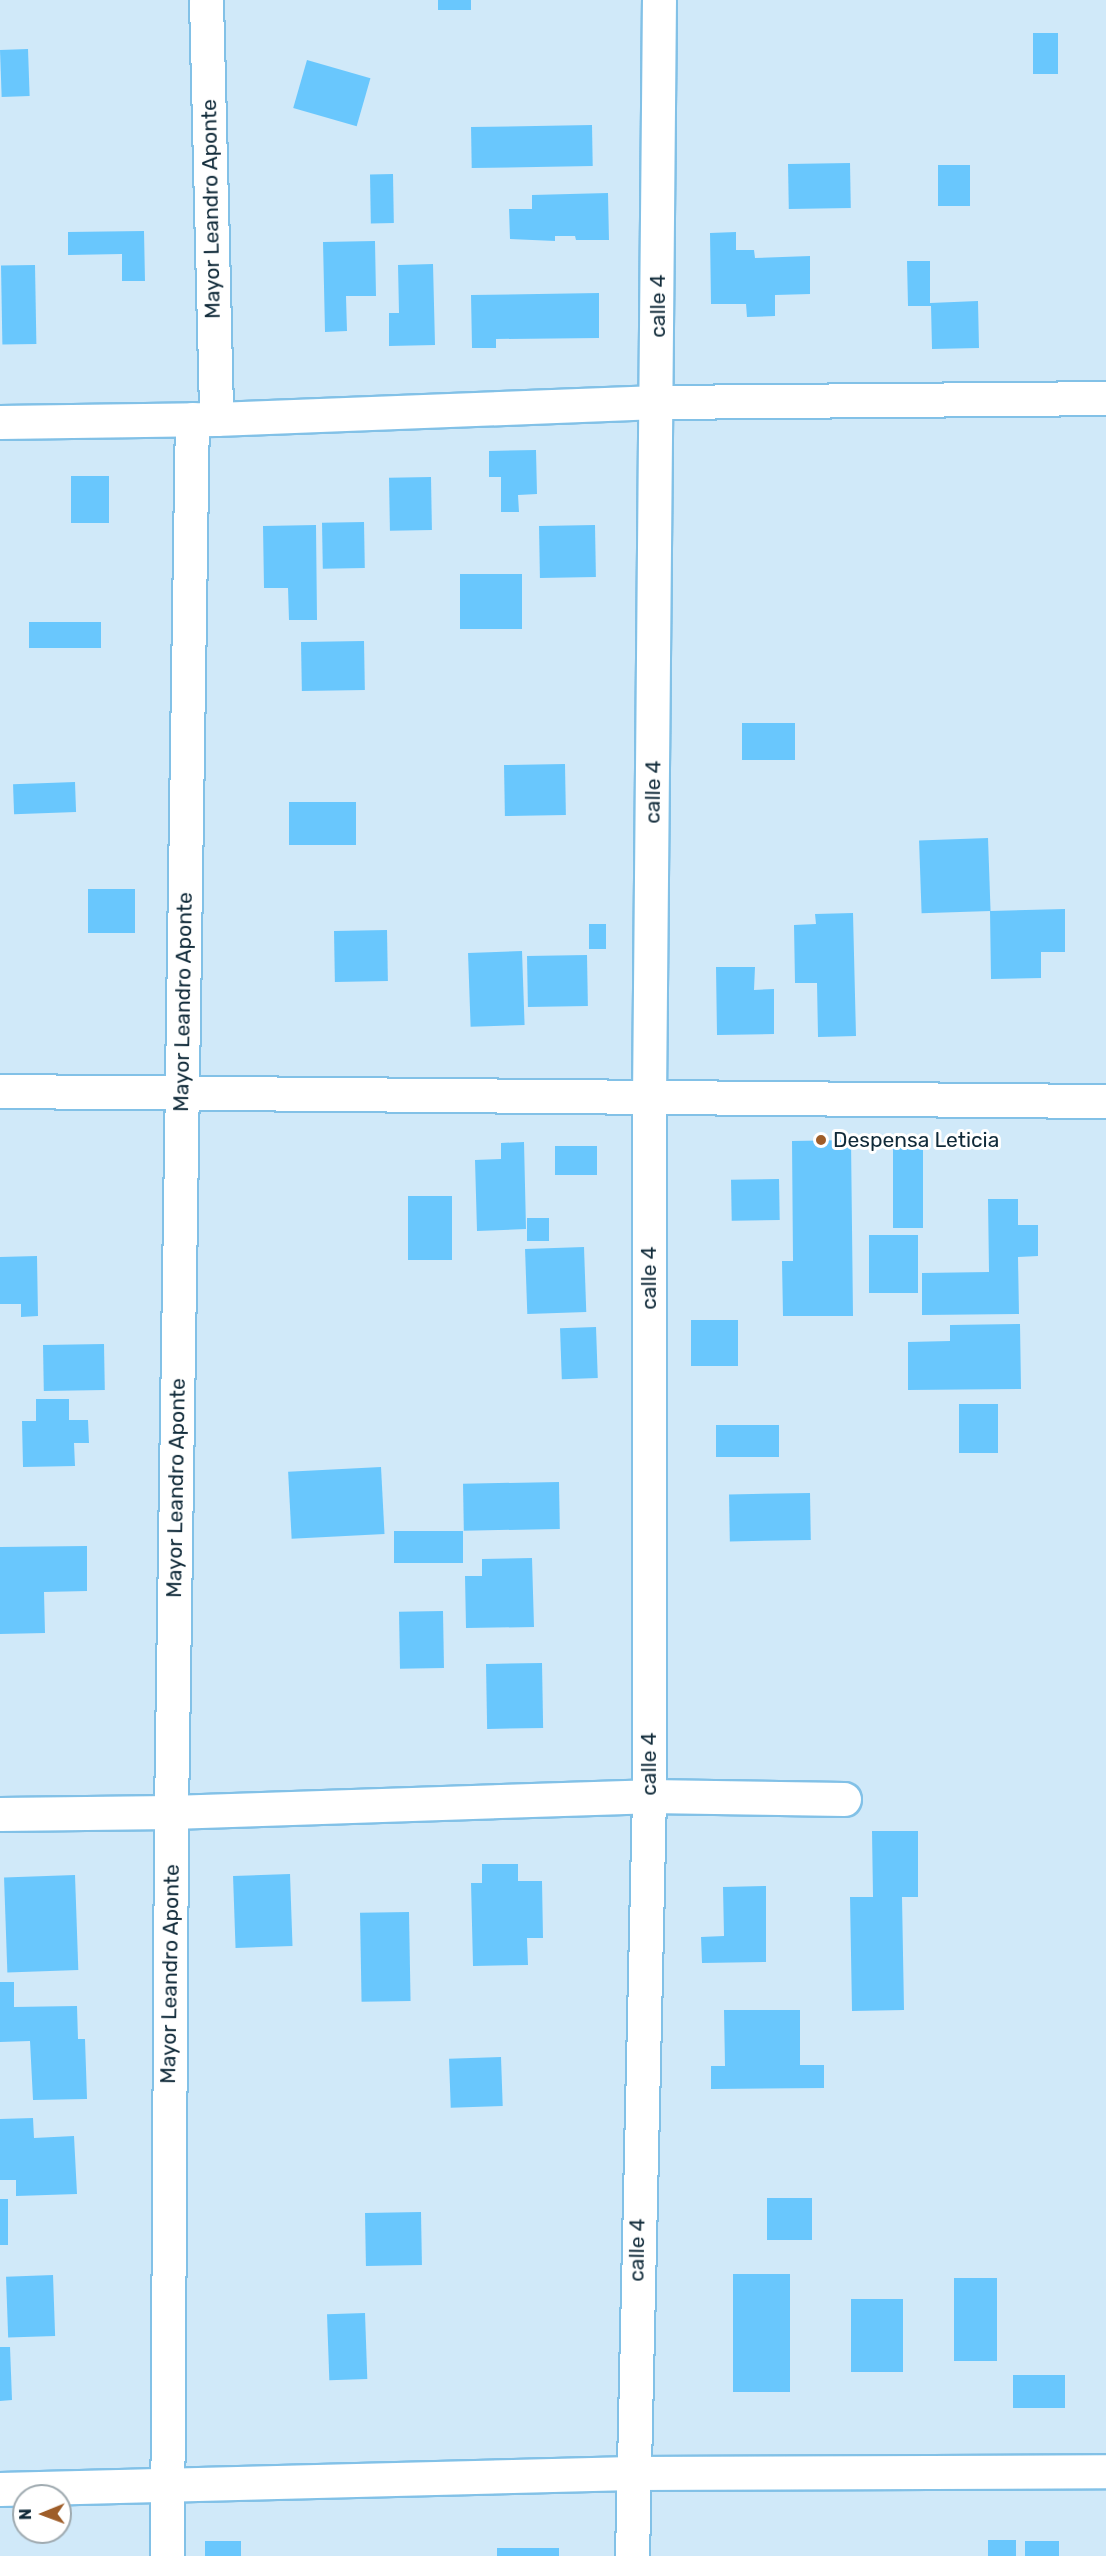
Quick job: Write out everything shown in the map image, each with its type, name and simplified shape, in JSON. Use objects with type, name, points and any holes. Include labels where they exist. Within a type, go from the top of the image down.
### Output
[{"type":"street","name":"Mayor Leandro Aponte","points":[[166,2556],[171,1812],[182,1090],[204,419],[206,0]]},
{"type":"street","name":"calle 4","points":[[632,2556],[632,2473],[649,1796],[649,1099],[658,402],[659,0]]},
{"type":"street","points":[[0,422],[204,419],[658,402],[1106,398]]},
{"type":"street","points":[[0,1091],[182,1090],[649,1099],[1106,1101]]},
{"type":"street","points":[[0,1814],[171,1812],[649,1796],[844,1799]]},
{"type":"street","points":[[0,2489],[632,2473],[1106,2471]]},
{"type":"building","points":[[438,0],[471,0],[471,10],[438,10]]},
{"type":"building","points":[[1033,33],[1058,33],[1058,74],[1033,74]]},
{"type":"building","points":[[28,49],[30,96],[2,97],[0,50]]},
{"type":"building","points":[[307,60],[370,78],[357,126],[293,108]]},
{"type":"building","points":[[592,125],[593,166],[472,168],[471,127]]},
{"type":"building","points":[[850,163],[851,208],[789,209],[788,164]]},
{"type":"building","points":[[938,165],[970,165],[970,206],[938,206]]},
{"type":"building","points":[[370,174],[393,174],[394,223],[371,223]]},
{"type":"building","points":[[608,193],[609,240],[576,240],[575,236],[555,236],[555,241],[510,239],[509,209],[532,209],[532,195]]},
{"type":"building","points":[[144,231],[145,281],[122,281],[122,254],[68,255],[68,232]]},
{"type":"building","points":[[736,232],[736,250],[754,250],[755,258],[810,256],[810,294],[775,295],[775,316],[747,317],[746,304],[711,304],[710,233]]},
{"type":"building","points":[[375,241],[376,296],[346,296],[347,331],[325,332],[323,242]]},
{"type":"building","points":[[907,261],[930,261],[930,303],[978,301],[979,348],[932,349],[931,306],[908,306]]},
{"type":"building","points":[[433,264],[435,345],[389,346],[389,313],[399,313],[398,265]]},
{"type":"building","points":[[35,265],[36,344],[2,345],[1,266]]},
{"type":"building","points":[[599,293],[599,338],[496,339],[496,348],[472,348],[471,295]]},
{"type":"building","points":[[536,450],[537,494],[518,495],[519,512],[501,512],[501,477],[489,477],[489,451]]},
{"type":"building","points":[[71,476],[109,476],[109,523],[71,523]]},
{"type":"building","points":[[431,477],[432,530],[390,531],[389,478]]},
{"type":"building","points":[[364,522],[365,568],[323,569],[322,523]]},
{"type":"building","points":[[316,525],[317,620],[289,620],[288,588],[264,588],[263,526]]},
{"type":"building","points":[[595,525],[596,577],[540,578],[539,526]]},
{"type":"building","points":[[460,574],[522,574],[522,629],[460,629]]},
{"type":"building","points":[[29,622],[101,622],[101,648],[29,648]]},
{"type":"building","points":[[364,641],[365,690],[302,691],[301,642]]},
{"type":"building","points":[[742,723],[795,723],[795,760],[742,760]]},
{"type":"building","points":[[565,764],[566,815],[505,816],[504,765]]},
{"type":"building","points":[[75,782],[76,812],[14,814],[13,784]]},
{"type":"building","points":[[289,802],[356,802],[356,845],[289,845]]},
{"type":"building","points":[[988,838],[991,911],[922,913],[919,840]]},
{"type":"building","points":[[88,889],[135,889],[135,933],[88,933]]},
{"type":"building","points":[[1065,909],[1065,952],[1041,952],[1041,978],[991,979],[990,911]]},
{"type":"building","points":[[853,913],[856,1036],[818,1037],[817,983],[795,983],[794,925],[816,924],[815,914]]},
{"type":"building","points":[[589,924],[606,924],[606,949],[589,949]]},
{"type":"building","points":[[387,930],[388,981],[335,982],[334,931]]},
{"type":"building","points":[[522,951],[525,1025],[471,1027],[468,953]]},
{"type":"building","points":[[587,955],[588,1006],[528,1007],[527,956]]},
{"type":"building","points":[[716,967],[755,967],[754,990],[774,989],[774,1034],[717,1035]]},
{"type":"building","points":[[893,1138],[923,1138],[923,1228],[893,1228]]},
{"type":"building","points":[[851,1140],[853,1316],[783,1316],[782,1261],[793,1261],[792,1141]]},
{"type":"building","points":[[524,1142],[526,1229],[477,1231],[475,1160],[501,1159],[501,1143]]},
{"type":"building","points":[[555,1146],[597,1146],[597,1175],[555,1175]]},
{"type":"building","points":[[779,1179],[780,1220],[732,1221],[731,1180]]},
{"type":"building","points":[[408,1196],[452,1196],[452,1260],[408,1260]]},
{"type":"building","points":[[988,1199],[1018,1199],[1018,1225],[1038,1225],[1038,1256],[1018,1257],[1019,1314],[922,1315],[922,1273],[989,1272]]},
{"type":"building","points":[[527,1218],[549,1218],[549,1241],[527,1241]]},
{"type":"building","points":[[869,1235],[918,1235],[918,1293],[869,1293]]},
{"type":"building","points":[[584,1247],[586,1312],[527,1314],[525,1249]]},
{"type":"building","points":[[37,1256],[38,1316],[21,1317],[21,1304],[0,1304],[0,1257]]},
{"type":"building","points":[[691,1320],[738,1320],[738,1366],[691,1366]]},
{"type":"building","points":[[1020,1324],[1021,1389],[908,1390],[908,1342],[950,1341],[950,1325]]},
{"type":"building","points":[[596,1327],[598,1378],[562,1379],[560,1328]]},
{"type":"building","points":[[104,1344],[105,1390],[44,1391],[43,1345]]},
{"type":"building","points":[[36,1399],[69,1399],[69,1420],[88,1420],[89,1443],[74,1443],[75,1466],[23,1467],[22,1421],[36,1421]]},
{"type":"building","points":[[959,1404],[998,1404],[998,1453],[959,1453]]},
{"type":"building","points":[[716,1425],[779,1425],[779,1457],[716,1457]]},
{"type":"building","points":[[381,1467],[385,1534],[292,1539],[288,1472]]},
{"type":"building","points":[[559,1482],[560,1529],[464,1531],[463,1484]]},
{"type":"building","points":[[810,1493],[811,1540],[730,1541],[729,1494]]},
{"type":"building","points":[[394,1531],[463,1531],[463,1563],[394,1563]]},
{"type":"building","points":[[87,1546],[87,1591],[44,1592],[45,1633],[0,1634],[0,1547]]},
{"type":"building","points":[[532,1558],[534,1627],[466,1628],[465,1576],[482,1576],[482,1559]]},
{"type":"building","points":[[443,1611],[444,1668],[400,1669],[399,1612]]},
{"type":"building","points":[[542,1663],[543,1728],[487,1729],[486,1664]]},
{"type":"building","points":[[872,1831],[918,1831],[918,1897],[902,1897],[904,2010],[852,2011],[850,1897],[873,1897]]},
{"type":"building","points":[[482,1864],[518,1864],[518,1881],[542,1881],[543,1938],[527,1938],[528,1965],[473,1966],[471,1883],[482,1883]]},
{"type":"building","points":[[290,1874],[293,1946],[236,1948],[233,1876]]},
{"type":"building","points":[[75,1875],[78,1970],[7,1972],[4,1877]]},
{"type":"building","points":[[766,1886],[766,1962],[702,1963],[701,1937],[724,1936],[723,1887]]},
{"type":"building","points":[[409,1912],[411,2001],[362,2002],[360,1913]]},
{"type":"building","points":[[0,1982],[14,1982],[14,2007],[77,2006],[78,2039],[85,2039],[87,2099],[33,2100],[30,2041],[0,2042]]},
{"type":"building","points":[[724,2010],[800,2010],[800,2065],[824,2065],[824,2088],[711,2089],[711,2066],[725,2066]]},
{"type":"building","points":[[501,2057],[503,2106],[451,2108],[449,2059]]},
{"type":"building","points":[[33,2118],[34,2138],[74,2136],[77,2194],[16,2196],[16,2180],[0,2180],[0,2119]]},
{"type":"building","points":[[767,2198],[812,2198],[812,2240],[767,2240]]},
{"type":"building","points":[[0,2199],[8,2199],[8,2245],[0,2245]]},
{"type":"building","points":[[421,2212],[422,2265],[366,2266],[365,2213]]},
{"type":"building","points":[[733,2274],[790,2274],[790,2392],[733,2392]]},
{"type":"building","points":[[53,2275],[55,2336],[8,2338],[6,2277]]},
{"type":"building","points":[[954,2278],[997,2278],[997,2361],[954,2361]]},
{"type":"building","points":[[851,2299],[903,2299],[903,2372],[851,2372]]},
{"type":"building","points":[[365,2313],[367,2379],[329,2380],[327,2314]]},
{"type":"building","points":[[0,2347],[10,2347],[12,2400],[0,2401]]},
{"type":"building","points":[[1013,2375],[1065,2375],[1065,2408],[1013,2408]]},
{"type":"building","points":[[988,2540],[1016,2540],[1016,2556],[988,2556]]},
{"type":"building","points":[[205,2541],[241,2541],[241,2556],[205,2556]]},
{"type":"building","points":[[1025,2541],[1059,2541],[1059,2556],[1025,2556]]},
{"type":"building","points":[[497,2548],[559,2548],[559,2556],[497,2556]]},
{"type":"place","name":"Despensa Leticia","points":[[821,1140]]}]
